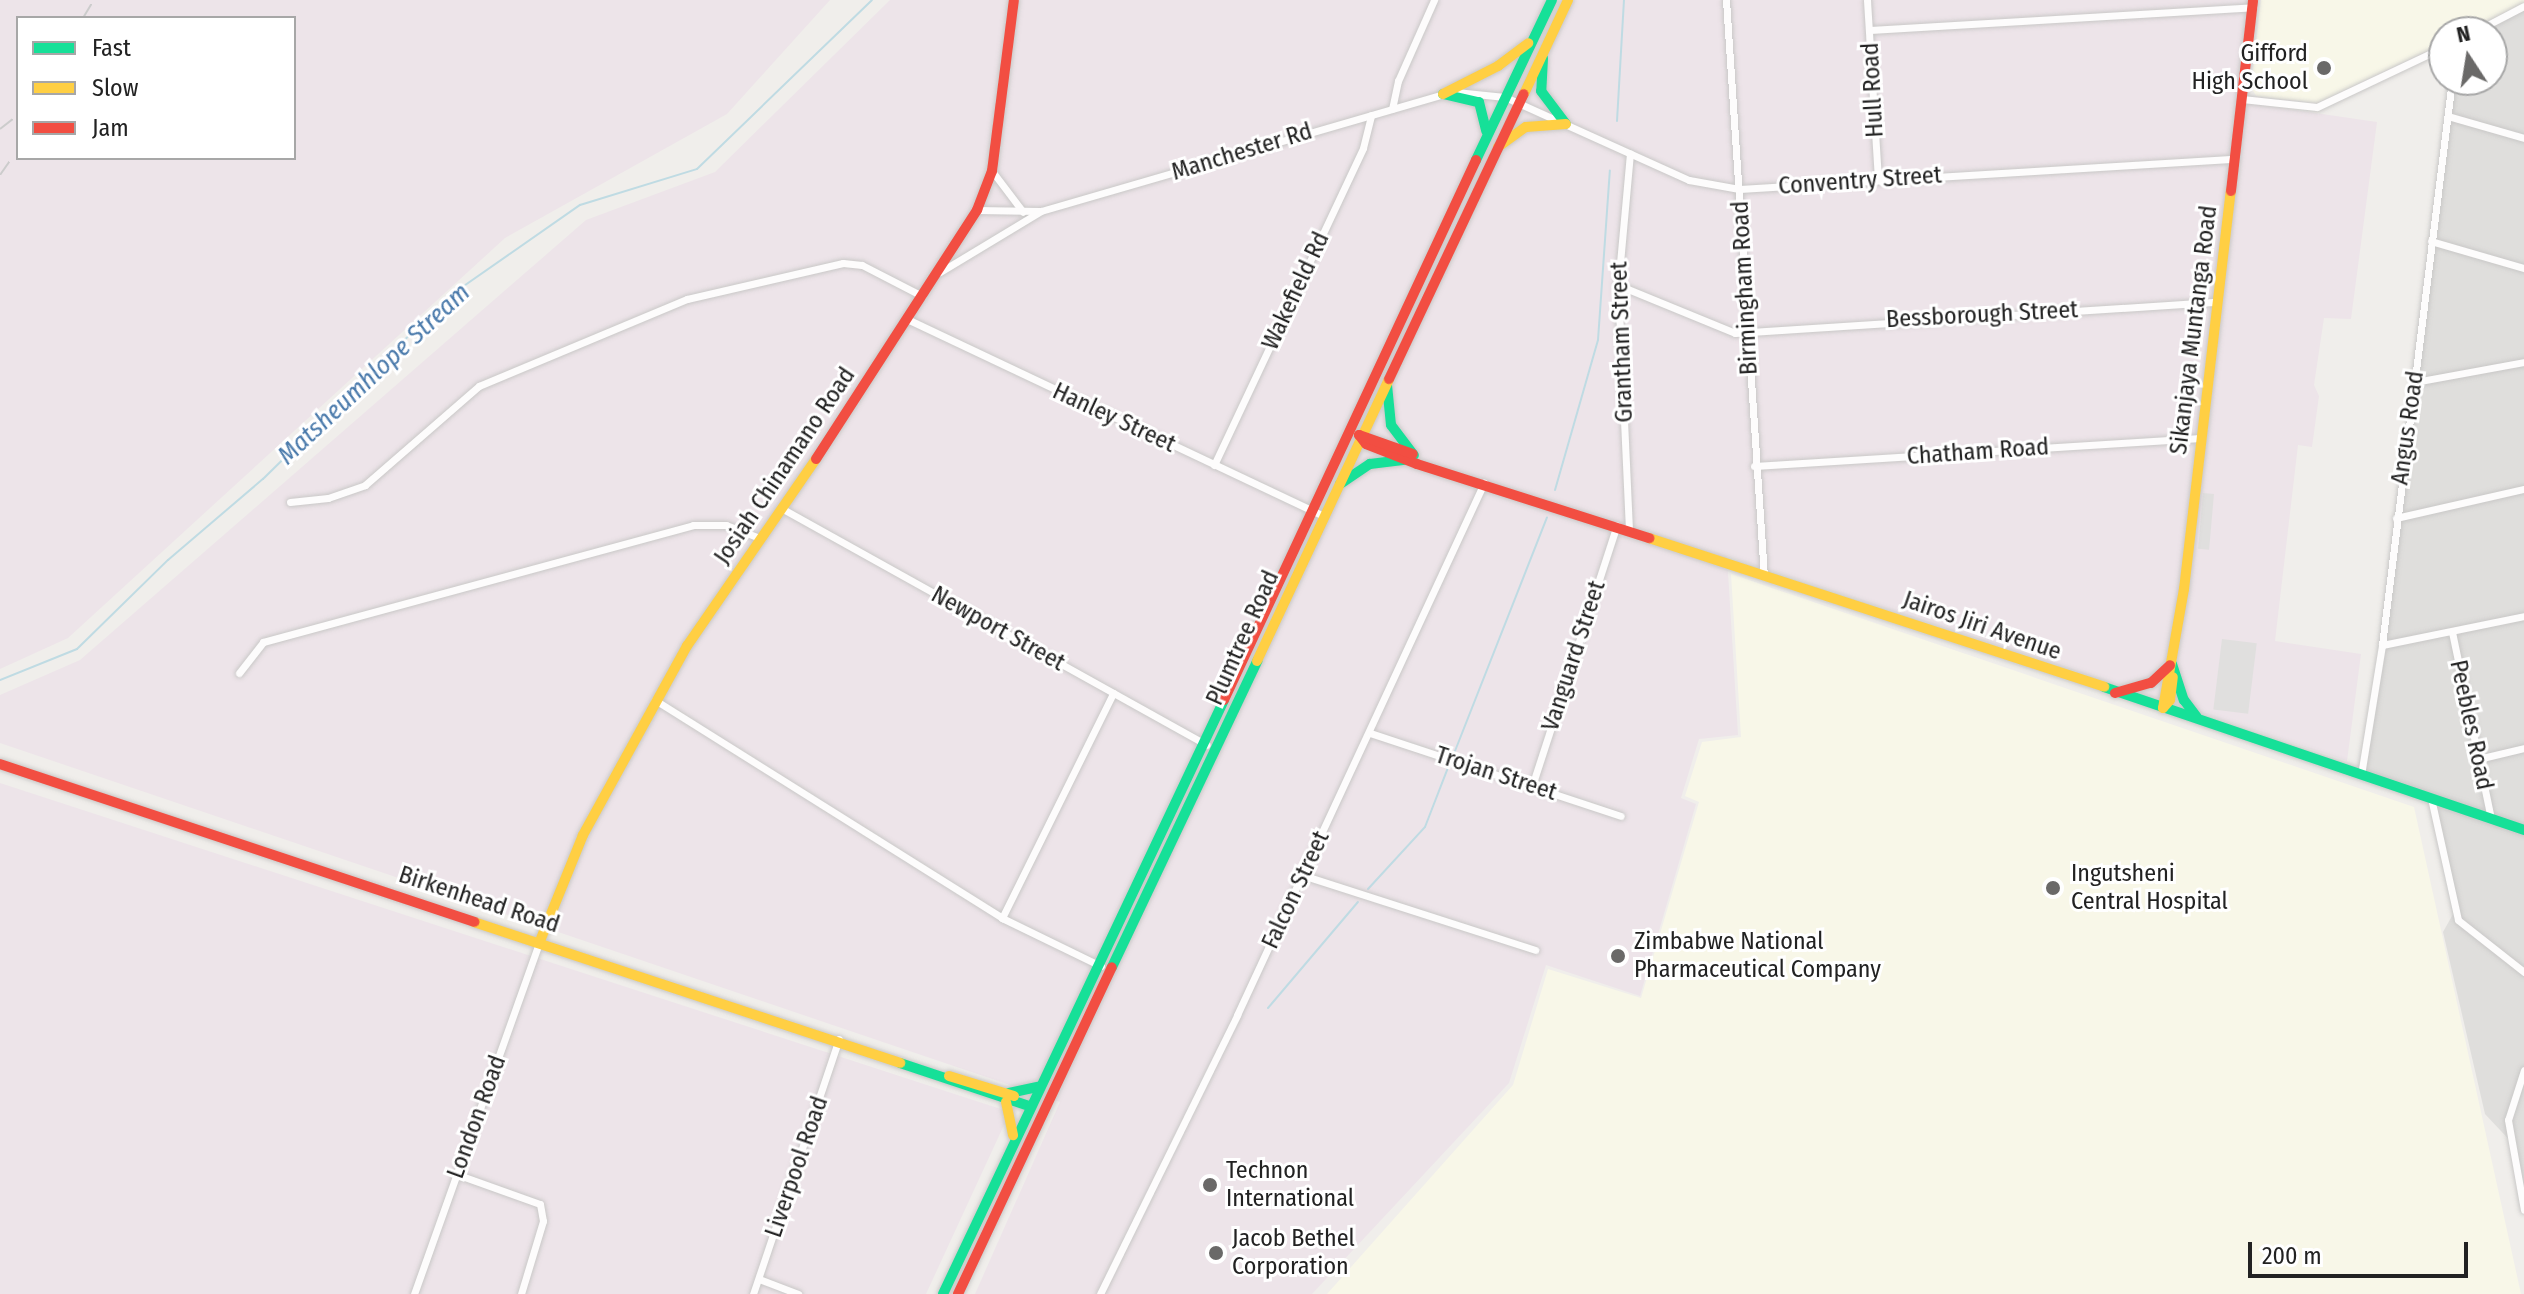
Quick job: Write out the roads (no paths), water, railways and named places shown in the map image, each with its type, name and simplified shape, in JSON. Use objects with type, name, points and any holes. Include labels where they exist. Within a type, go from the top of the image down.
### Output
[{"type":"main road","name":"Josiah Chinamano Road","points":[[540,941],[583,835],[655,700],[940,272],[977,210],[992,171],[1014,0]]},
{"type":"main road","name":"Plumtree Road","points":[[943,1294],[1098,964],[1210,747],[1308,510],[1552,0]]},
{"type":"main road","name":"Plumtree Road","points":[[958,1294],[1056,1090],[1210,747],[1516,102],[1568,0]]},
{"type":"main road","name":"Sikanjaya Muntanga Road","points":[[2163,708],[2201,438],[2253,3]]},
{"type":"main road","points":[[1443,94],[1498,66],[1533,39]]},
{"type":"main road","points":[[1544,50],[1541,91],[1566,124]]},
{"type":"main road","points":[[1443,94],[1479,102],[1487,133]]},
{"type":"main road","points":[[1493,151],[1526,127],[1566,124]]},
{"type":"main road","points":[[1388,377],[1391,425],[1410,457]]},
{"type":"main road","points":[[1356,410],[1359,435],[1366,444],[1410,457]]},
{"type":"main road","points":[[1337,449],[1359,435]]},
{"type":"main road","points":[[1333,491],[1370,464],[1410,457]]},
{"type":"main road","name":"Jairos Jiri Avenue","points":[[1410,457],[2524,830]]},
{"type":"main road","points":[[2115,693],[2151,683],[2171,664],[2184,700],[2201,721]]},
{"type":"main road","name":"Birkenhead Road","points":[[0,764],[839,1039],[1029,1106]]},
{"type":"main road","points":[[1013,1140],[1013,1117],[1007,1098],[1038,1087]]},
{"type":"main road","points":[[1035,1133],[1029,1106],[1056,1090]]},
{"type":"street","points":[[1392,109],[1398,81],[1434,0]]},
{"type":"street","name":"Birmingham Road","points":[[1726,0],[1754,466],[1764,576]]},
{"type":"street","name":"Hull Road","points":[[1867,0],[1878,180]]},
{"type":"street","points":[[1870,30],[2253,3]]},
{"type":"street","points":[[2505,16],[2524,6]]},
{"type":"street","points":[[2242,99],[2317,107],[2428,57]]},
{"type":"street","name":"Manchester Rd","points":[[1041,211],[1443,94],[1475,91],[1505,97]]},
{"type":"street","name":"Angus Road","points":[[2361,775],[2382,645],[2450,96]]},
{"type":"street","name":"Conventry Street","points":[[1505,97],[1709,187],[1739,189],[2235,159]]},
{"type":"street","name":"Wakefield Rd","points":[[1214,465],[1363,148],[1371,115]]},
{"type":"street","points":[[2448,116],[2524,137]]},
{"type":"street","name":"Grantham Street","points":[[1629,530],[1618,285],[1630,154]]},
{"type":"street","points":[[992,171],[1004,193],[1023,212]]},
{"type":"street","points":[[977,210],[1041,211]]},
{"type":"street","points":[[940,272],[1041,211]]},
{"type":"street","points":[[2431,241],[2524,268]]},
{"type":"street","points":[[290,502],[328,498],[365,485],[479,386],[687,299],[843,263],[862,265],[922,296]]},
{"type":"street","name":"Bessborough Street","points":[[1618,285],[1723,330],[1748,333],[1831,323],[2217,302]]},
{"type":"street","name":"Hanley Street","points":[[907,319],[1321,515]]},
{"type":"street","points":[[2415,382],[2524,362]]},
{"type":"street","name":"Chatham Road","points":[[1754,466],[2201,438]]},
{"type":"street","name":"Falcon Street","points":[[1100,1294],[1370,733],[1485,483]]},
{"type":"street","points":[[2396,518],[2524,489]]},
{"type":"street","name":"Newport Street","points":[[781,508],[1210,747]]},
{"type":"street","points":[[239,673],[263,642],[693,525],[726,525],[760,538]]},
{"type":"street","name":"Vanguard Street","points":[[1532,786],[1617,525]]},
{"type":"street","points":[[2382,645],[2524,616]]},
{"type":"street","name":"Peebles Road","points":[[2452,632],[2491,818]]},
{"type":"street","points":[[1002,918],[1113,693]]},
{"type":"street","points":[[655,700],[1002,918],[1110,970]]},
{"type":"street","name":"Trojan Street","points":[[1370,733],[1621,816]]},
{"type":"street","points":[[2478,759],[2524,748]]},
{"type":"street","points":[[2430,797],[2458,920],[2524,972]]},
{"type":"street","points":[[1302,875],[1535,950]]},
{"type":"street","name":"London Road","points":[[414,1294],[540,941]]},
{"type":"street","name":"Liverpool Road","points":[[753,1294],[839,1039]]},
{"type":"street","points":[[2524,1070],[2508,1120],[2524,1210]]},
{"type":"street","points":[[456,1174],[540,1204],[543,1221],[521,1294]]},
{"type":"street","points":[[759,1279],[798,1294]]},
{"type":"waterway","name":"Matsheumhlope Stream","points":[[0,680],[77,649],[168,560],[263,479],[448,297],[580,205],[697,169],[872,0]]},
{"type":"waterway","points":[[1617,121],[1624,0]]},
{"type":"waterway","points":[[1555,490],[1598,340],[1610,170]]},
{"type":"waterway","points":[[1455,751],[1547,517]]},
{"type":"waterway","points":[[1368,889],[1425,827],[1449,765]]},
{"type":"waterway","points":[[1268,1008],[1358,902]]},
{"type":"railway","points":[[84,16],[94,0]]},
{"type":"railway","points":[[0,129],[16,117]]},
{"type":"railway","points":[[0,175],[16,152]]},
{"type":"place","name":"Gifford High School","points":[[2324,68]]},
{"type":"place","name":"Ingutsheni Central Hospital","points":[[2053,888]]},
{"type":"place","name":"Zimbabwe National Pharmaceutical Company","points":[[1618,956]]},
{"type":"place","name":"Technon International","points":[[1210,1185]]},
{"type":"place","name":"Jacob Bethel Corporation","points":[[1216,1253]]}]
